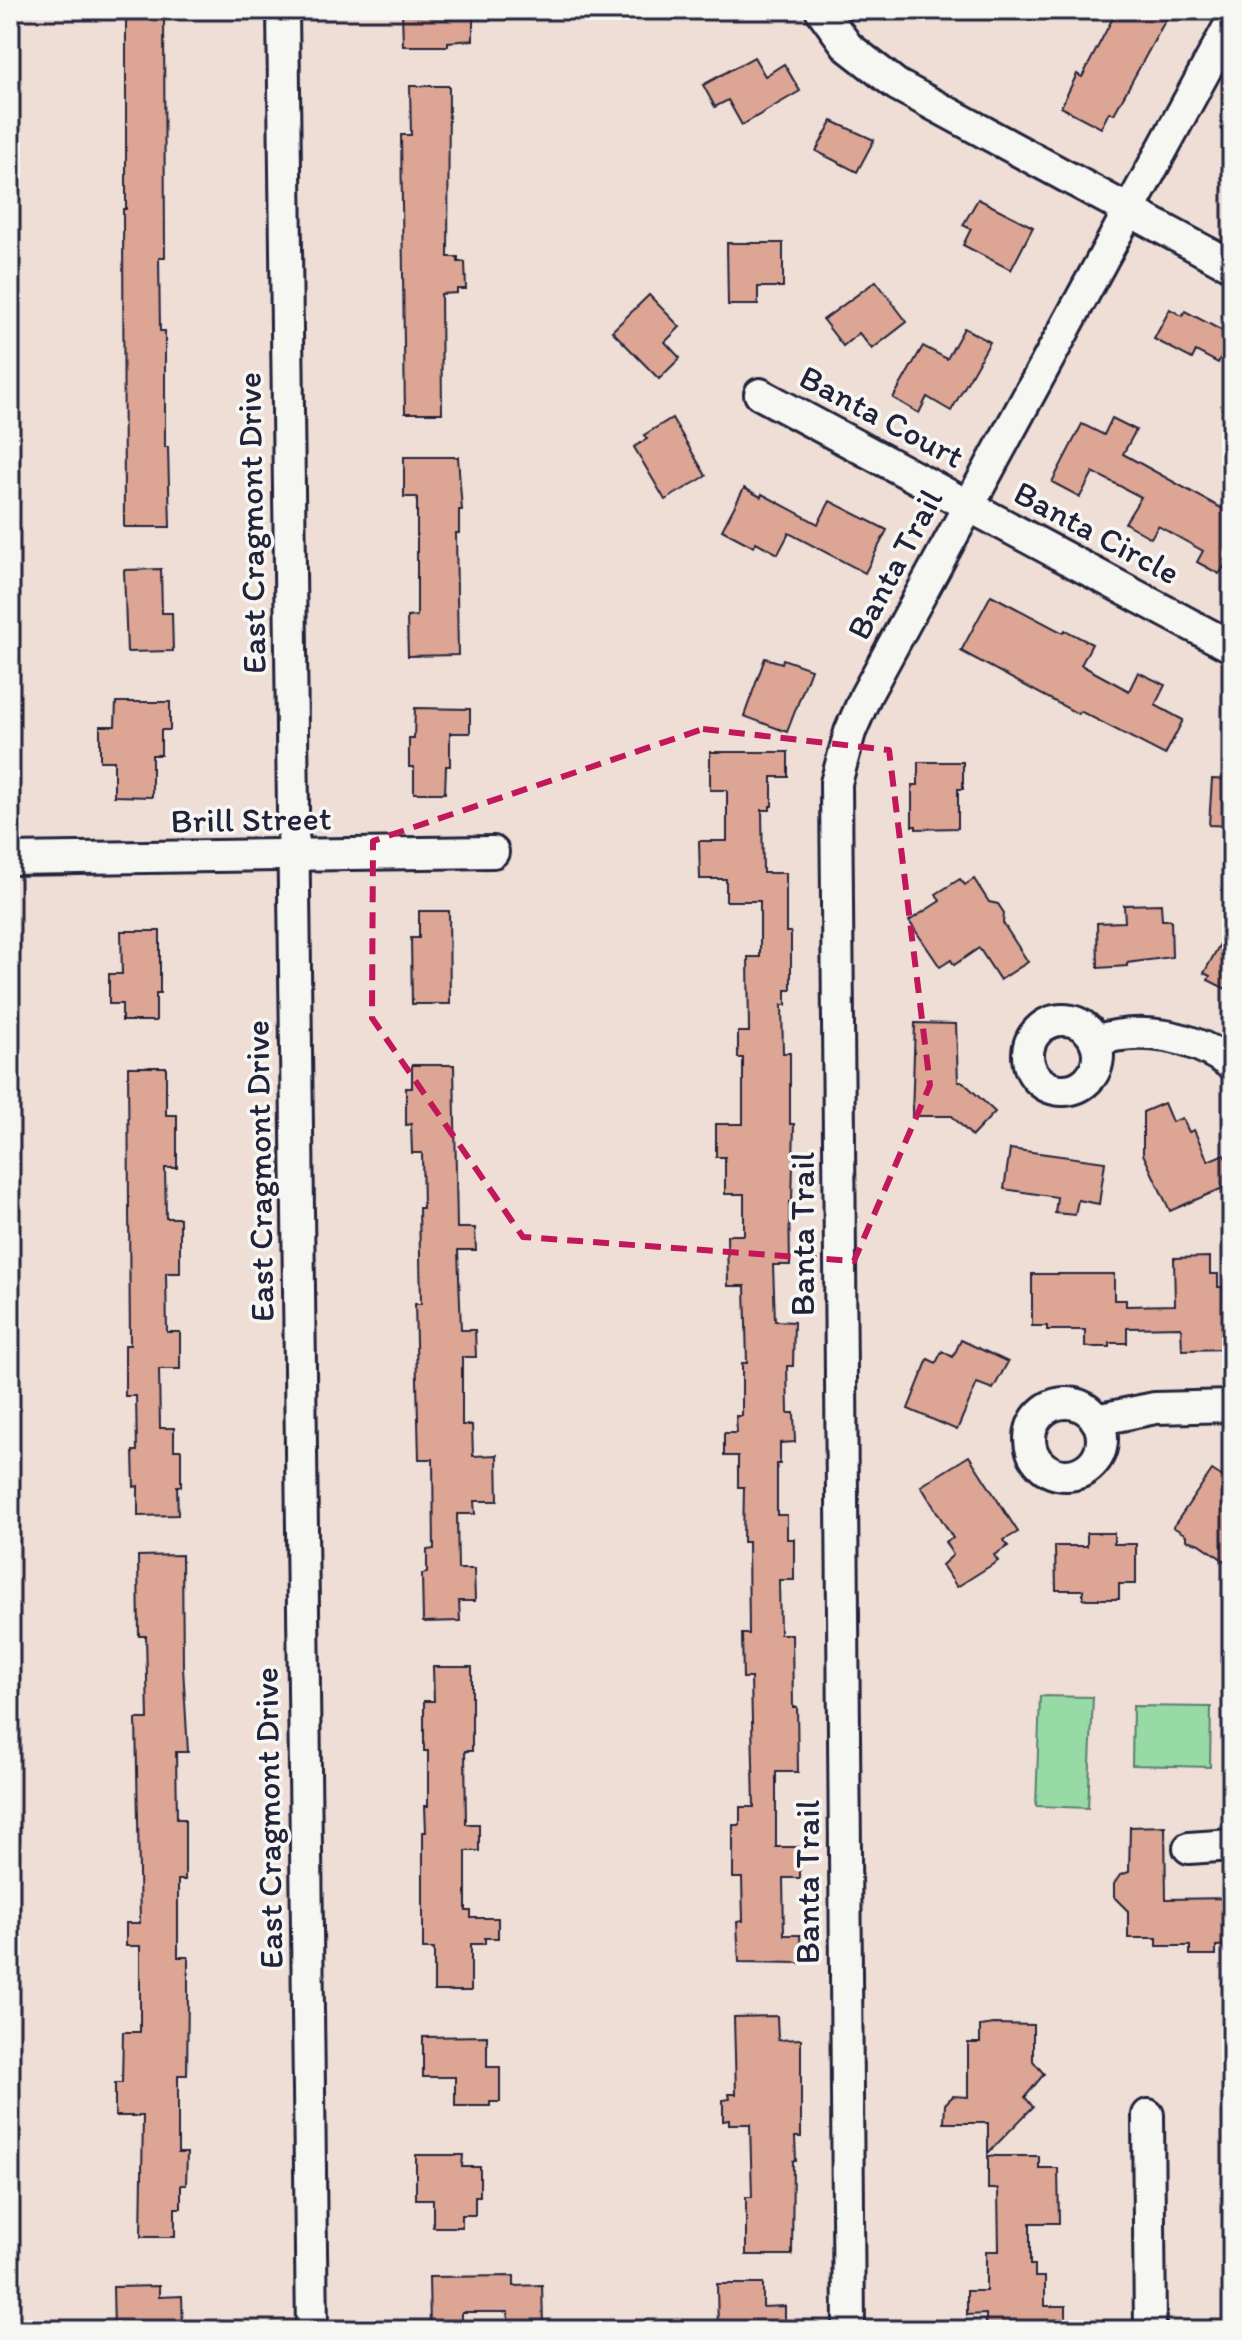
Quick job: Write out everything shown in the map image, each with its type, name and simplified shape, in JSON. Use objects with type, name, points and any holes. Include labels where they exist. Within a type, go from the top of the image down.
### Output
[{"type":"street","name":"East Cragmont Drive","points":[[283,10],[312,2330]]},
{"type":"street","points":[[821,10],[848,47],[897,85],[1232,266]]},
{"type":"street","name":"Banta Trail","points":[[849,2330],[836,783],[850,732],[866,695],[1232,21]]},
{"type":"street","name":"Banta Court","points":[[760,394],[968,506]]},
{"type":"street","name":"Banta Circle","points":[[968,506],[1232,647]]},
{"type":"street","name":"Brill Street","points":[[10,859],[493,852]]},
{"type":"street","points":[[1095,1041],[1131,1034],[1179,1038],[1210,1050],[1232,1065]]},
{"type":"street","points":[[1096,1420],[1155,1408],[1232,1406]]},
{"type":"street","points":[[1189,1848],[1232,1845]]},
{"type":"street","points":[[1148,2115],[1150,2330]]},
{"type":"highlighted area","points":[[703,729],[889,750],[930,1085],[854,1261],[523,1237],[372,1018],[373,841]]},
{"type":"green space","points":[[1040,1696],[1093,1697],[1088,1808],[1036,1806]]},
{"type":"green space","points":[[1133,1706],[1211,1707],[1210,1767],[1132,1765]]},
{"type":"building","points":[[126,10],[164,10],[165,258],[159,258],[160,331],[165,331],[165,447],[168,447],[170,527],[124,527]]},
{"type":"building","points":[[402,10],[473,13],[473,40],[448,42],[448,46],[403,46]]},
{"type":"building","points":[[1117,10],[1171,10],[1114,114],[1109,112],[1101,128],[1061,107],[1077,74],[1082,77]]},
{"type":"building","points":[[754,57],[765,76],[784,64],[800,91],[742,125],[728,100],[715,107],[703,85]]},
{"type":"building","points":[[410,86],[449,86],[448,257],[458,257],[458,262],[465,262],[466,289],[441,294],[442,413],[405,413],[401,135],[411,135]]},
{"type":"building","points":[[832,121],[874,140],[857,172],[816,151]]},
{"type":"building","points":[[978,199],[1033,227],[1011,270],[963,245],[971,229],[963,225]]},
{"type":"building","points":[[727,243],[783,243],[783,287],[758,287],[758,305],[728,305]]},
{"type":"building","points":[[876,281],[907,322],[872,349],[859,333],[843,346],[823,320]]},
{"type":"building","points":[[649,295],[680,327],[665,342],[680,358],[659,379],[612,331]]},
{"type":"building","points":[[1170,309],[1182,316],[1185,311],[1232,336],[1218,363],[1196,351],[1192,359],[1154,339]]},
{"type":"building","points":[[964,328],[990,342],[951,411],[927,397],[919,413],[893,398],[923,346],[947,359]]},
{"type":"building","points":[[672,418],[706,476],[665,500],[634,447],[647,439],[644,435]]},
{"type":"building","points":[[1112,418],[1136,430],[1123,454],[1232,514],[1232,556],[1219,574],[1197,562],[1203,551],[1158,526],[1151,538],[1125,523],[1141,497],[1093,472],[1080,497],[1052,482],[1082,424],[1104,435]]},
{"type":"building","points":[[404,457],[458,457],[462,510],[459,510],[459,533],[456,533],[458,655],[408,656],[407,617],[417,616],[417,497],[404,497]]},
{"type":"building","points":[[744,488],[761,497],[762,494],[818,524],[830,501],[887,530],[865,573],[789,533],[778,554],[756,542],[754,547],[722,530]]},
{"type":"building","points":[[161,569],[162,613],[172,613],[173,651],[127,652],[124,570]]},
{"type":"building","points":[[991,595],[1063,633],[1065,630],[1092,644],[1081,665],[1129,691],[1138,672],[1165,685],[1155,705],[1183,720],[1165,755],[1080,711],[1078,714],[961,651]]},
{"type":"building","points":[[765,658],[782,663],[783,659],[811,669],[787,732],[744,716]]},
{"type":"building","points":[[116,702],[170,702],[170,730],[161,730],[161,755],[152,755],[152,797],[114,796],[114,761],[100,761],[100,726],[115,726]]},
{"type":"building","points":[[415,708],[470,709],[470,733],[450,733],[450,766],[446,766],[445,793],[414,793],[414,767],[409,767],[409,738],[414,738]]},
{"type":"building","points":[[710,752],[788,752],[788,777],[772,777],[772,806],[770,810],[762,810],[763,873],[786,873],[786,932],[791,932],[791,990],[786,990],[786,1005],[782,1005],[783,1053],[790,1053],[790,1124],[794,1124],[792,1202],[789,1202],[790,1265],[773,1265],[775,1321],[794,1322],[793,1366],[787,1366],[788,1413],[794,1413],[795,1442],[780,1443],[777,1515],[787,1515],[787,1539],[794,1539],[794,1580],[779,1580],[780,1634],[792,1634],[798,1772],[776,1772],[776,1847],[800,1847],[800,1878],[783,1878],[784,1935],[800,1935],[801,1963],[739,1962],[737,1922],[743,1921],[742,1878],[733,1878],[733,1825],[740,1825],[740,1807],[754,1807],[751,1678],[743,1678],[742,1634],[749,1634],[748,1542],[743,1542],[744,1487],[738,1487],[738,1456],[724,1456],[724,1433],[737,1433],[736,1416],[742,1416],[742,1363],[747,1363],[745,1286],[728,1286],[727,1235],[744,1235],[744,1194],[725,1194],[725,1157],[716,1157],[716,1124],[743,1124],[743,1058],[738,1058],[738,1032],[749,1032],[748,957],[760,957],[760,901],[726,901],[726,879],[700,879],[699,841],[727,841],[727,790],[710,790]]},
{"type":"building","points":[[918,762],[963,762],[963,789],[958,789],[958,828],[916,829],[912,826],[912,785],[918,785]]},
{"type":"building","points":[[1212,779],[1232,780],[1232,826],[1209,825]]},
{"type":"building","points":[[960,879],[965,885],[974,879],[989,902],[998,904],[1004,913],[1003,923],[1028,962],[1000,980],[979,948],[954,965],[951,960],[940,967],[909,921],[940,901],[936,894]]},
{"type":"building","points":[[1161,904],[1162,920],[1171,920],[1172,957],[1098,968],[1097,923],[1125,922],[1124,905]]},
{"type":"building","points":[[419,911],[449,911],[450,1004],[412,1004],[411,938],[419,938]]},
{"type":"building","points":[[1232,922],[1232,992],[1208,980],[1210,976],[1204,973]]},
{"type":"building","points":[[121,931],[160,931],[160,993],[156,993],[156,1021],[122,1021],[122,1004],[109,1004],[109,974],[122,974]]},
{"type":"building","points":[[915,1023],[956,1024],[958,1082],[963,1082],[995,1112],[972,1136],[952,1116],[912,1116]]},
{"type":"building","points":[[412,1065],[454,1065],[457,1228],[475,1228],[476,1250],[458,1250],[461,1330],[475,1330],[476,1357],[462,1357],[462,1425],[472,1425],[473,1456],[497,1455],[498,1501],[474,1501],[475,1514],[457,1514],[458,1569],[474,1569],[475,1601],[459,1601],[460,1621],[423,1622],[422,1574],[427,1573],[427,1550],[434,1549],[433,1459],[419,1459],[415,1304],[421,1304],[419,1208],[423,1208],[422,1153],[412,1153],[411,1124],[406,1125],[406,1088],[412,1088]]},
{"type":"building","points":[[128,1067],[166,1067],[166,1115],[177,1115],[177,1168],[165,1168],[166,1218],[180,1218],[180,1273],[166,1273],[167,1332],[180,1332],[180,1369],[159,1369],[160,1428],[174,1428],[174,1450],[181,1450],[178,1515],[138,1516],[138,1486],[134,1487],[136,1396],[125,1396],[125,1345],[130,1345]]},
{"type":"building","points":[[1164,1103],[1172,1122],[1182,1118],[1189,1132],[1194,1130],[1208,1161],[1224,1154],[1232,1172],[1232,1184],[1170,1211],[1143,1154],[1143,1112]]},
{"type":"building","points":[[1010,1149],[1105,1162],[1099,1204],[1078,1200],[1075,1215],[1055,1213],[1057,1197],[1004,1189]]},
{"type":"building","points":[[1210,1257],[1210,1274],[1218,1274],[1218,1287],[1223,1287],[1224,1317],[1232,1317],[1232,1349],[1182,1350],[1181,1327],[1127,1328],[1127,1343],[1085,1347],[1085,1330],[1047,1330],[1047,1326],[1032,1326],[1032,1274],[1114,1274],[1114,1300],[1126,1300],[1126,1306],[1175,1305],[1174,1258]]},
{"type":"building","points":[[961,1340],[1008,1362],[993,1389],[977,1383],[957,1430],[908,1409],[928,1359],[936,1363],[942,1351],[953,1357]]},
{"type":"building","points":[[969,1456],[1018,1532],[1004,1540],[1008,1546],[994,1555],[998,1561],[957,1587],[942,1565],[953,1555],[945,1542],[953,1538],[921,1486]]},
{"type":"building","points":[[1212,1470],[1232,1483],[1232,1566],[1200,1544],[1186,1540],[1186,1535],[1173,1527]]},
{"type":"building","points":[[1087,1533],[1114,1533],[1114,1544],[1136,1544],[1136,1584],[1119,1584],[1119,1599],[1083,1599],[1083,1590],[1056,1590],[1055,1546],[1087,1546]]},
{"type":"building","points":[[182,1555],[183,1667],[188,1752],[176,1752],[177,1819],[185,1819],[185,1880],[178,1880],[178,1957],[188,1957],[188,1993],[187,2075],[178,2075],[178,2153],[187,2153],[186,2185],[181,2185],[181,2208],[175,2208],[175,2237],[141,2237],[143,2116],[115,2116],[115,2083],[122,2083],[123,2032],[140,2032],[140,1946],[126,1946],[126,1923],[140,1923],[136,1719],[148,1719],[146,1636],[139,1636],[138,1556]]},
{"type":"building","points":[[433,1667],[472,1667],[472,1751],[465,1751],[466,1824],[479,1824],[479,1851],[466,1851],[466,1911],[471,1911],[471,1918],[498,1918],[498,1938],[485,1938],[485,1944],[471,1944],[471,1991],[434,1991],[434,1949],[423,1949],[423,1832],[426,1832],[425,1806],[428,1806],[424,1701],[434,1701]]},
{"type":"building","points":[[1165,1826],[1166,1899],[1232,1898],[1232,1945],[1216,1946],[1216,1955],[1190,1955],[1190,1946],[1157,1946],[1157,1938],[1128,1938],[1128,1911],[1114,1897],[1114,1884],[1120,1875],[1129,1872],[1130,1827]]},
{"type":"building","points":[[777,2016],[778,2040],[801,2039],[801,2137],[795,2137],[796,2161],[793,2161],[792,2255],[746,2255],[746,2197],[752,2197],[750,2124],[723,2121],[723,2100],[730,2099],[729,2094],[736,2094],[734,2017]]},
{"type":"building","points":[[1033,2025],[1033,2061],[1044,2074],[1025,2097],[1033,2107],[988,2153],[988,2123],[944,2123],[945,2104],[953,2096],[968,2097],[968,2043],[980,2043],[980,2026]]},
{"type":"building","points":[[487,2036],[487,2067],[500,2067],[500,2102],[490,2102],[490,2106],[455,2106],[455,2077],[423,2077],[423,2037]]},
{"type":"building","points":[[416,2155],[463,2155],[462,2167],[480,2167],[480,2196],[475,2196],[475,2215],[462,2215],[462,2227],[433,2227],[433,2199],[416,2199]]},
{"type":"building","points":[[988,2156],[1039,2156],[1039,2168],[1058,2168],[1059,2223],[1030,2223],[1030,2265],[1035,2265],[1035,2277],[1045,2277],[1045,2306],[1066,2306],[1066,2330],[1018,2330],[1018,2325],[986,2326],[986,2314],[967,2315],[967,2291],[986,2291],[986,2251],[999,2251],[998,2189],[988,2189]]},
{"type":"building","points":[[514,2276],[514,2286],[542,2285],[543,2323],[508,2324],[508,2312],[462,2312],[462,2326],[430,2327],[429,2277]]},
{"type":"building","points":[[717,2284],[763,2284],[763,2307],[785,2306],[785,2330],[718,2330]]},
{"type":"building","points":[[159,2286],[159,2297],[182,2296],[183,2330],[114,2330],[113,2287]]}]
